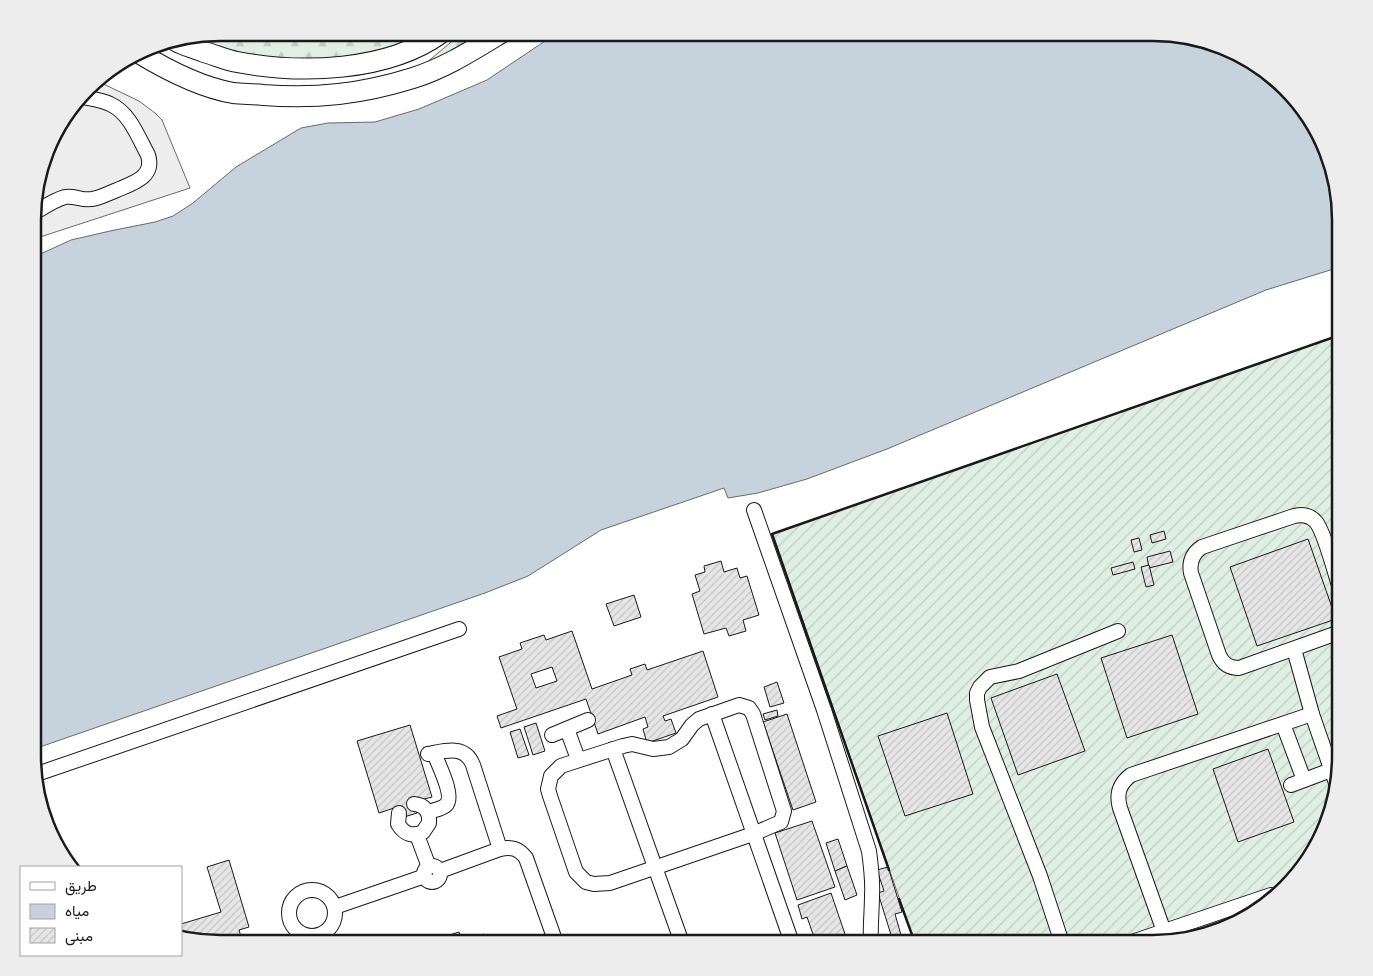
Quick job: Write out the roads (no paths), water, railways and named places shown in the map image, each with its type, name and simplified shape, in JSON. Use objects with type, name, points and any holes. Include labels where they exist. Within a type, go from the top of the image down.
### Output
[{"type":"highway","points":[[187,45],[235,62],[280,68],[336,68],[370,62],[403,53],[429,41]]},
{"type":"highway","points":[[147,57],[197,83],[215,88],[233,92],[296,97],[358,92],[415,77],[464,56],[488,41]]},
{"type":"lane","points":[[42,208],[68,196],[86,200],[102,196],[137,182],[146,175],[148,155],[123,113],[110,104],[90,98]]},
{"type":"lane","points":[[754,510],[824,710],[869,852],[872,884],[872,935]]},
{"type":"lane","points":[[1332,563],[1320,527],[1312,519],[1302,515],[1290,517],[1202,547],[1194,554],[1190,563],[1191,572],[1219,655],[1224,664],[1239,668],[1332,635]]},
{"type":"lane","points":[[42,772],[459,629]]},
{"type":"lane","points":[[1059,935],[1040,876],[982,727],[977,693],[984,681],[990,677],[1019,671],[1118,631]]},
{"type":"lane","points":[[1294,649],[1312,714],[1331,770]]},
{"type":"lane","points":[[739,704],[749,708],[753,714],[784,811],[783,819],[777,825],[656,868],[602,885],[586,882],[576,872],[548,789],[551,776],[560,766],[632,744],[653,749],[669,747],[682,738],[695,722],[712,714],[739,704]]},
{"type":"lane","points":[[712,714],[789,935]]},
{"type":"lane","points":[[1165,934],[1120,808],[1118,793],[1121,786],[1131,775],[1312,714]]},
{"type":"lane","points":[[552,735],[588,720]]},
{"type":"lane","points":[[1283,724],[1298,782],[1331,770]]},
{"type":"lane","points":[[567,729],[578,760]]},
{"type":"lane","points":[[613,749],[679,935]]},
{"type":"lane","points":[[428,812],[445,806],[449,799],[449,792],[431,753],[458,750],[471,760],[500,849]]},
{"type":"lane","points":[[399,813],[398,824],[401,830],[417,835],[427,828],[429,823],[428,812],[414,804]]},
{"type":"lane","points":[[417,835],[431,871]]},
{"type":"lane","points":[[335,908],[431,871],[508,847],[522,852],[526,858],[553,935]]},
{"type":"lane","points":[[306,935],[301,934],[294,927],[290,918],[290,908],[294,899],[302,893],[312,890],[322,892],[330,898],[335,908],[335,918],[326,935]]},
{"type":"lane","points":[[1173,933],[1258,901]]},
{"type":"water","points":[[545,41],[1153,41],[1199,47],[1232,60],[1262,78],[1295,111],[1308,131],[1326,174],[1330,197],[1331,270],[1266,290],[887,449],[807,479],[758,493],[728,498],[724,488],[601,530],[528,576],[485,593],[42,746],[41,254],[71,240],[155,222],[173,216],[193,203],[236,167],[301,128],[328,123],[375,122],[419,109],[487,80]]}]
